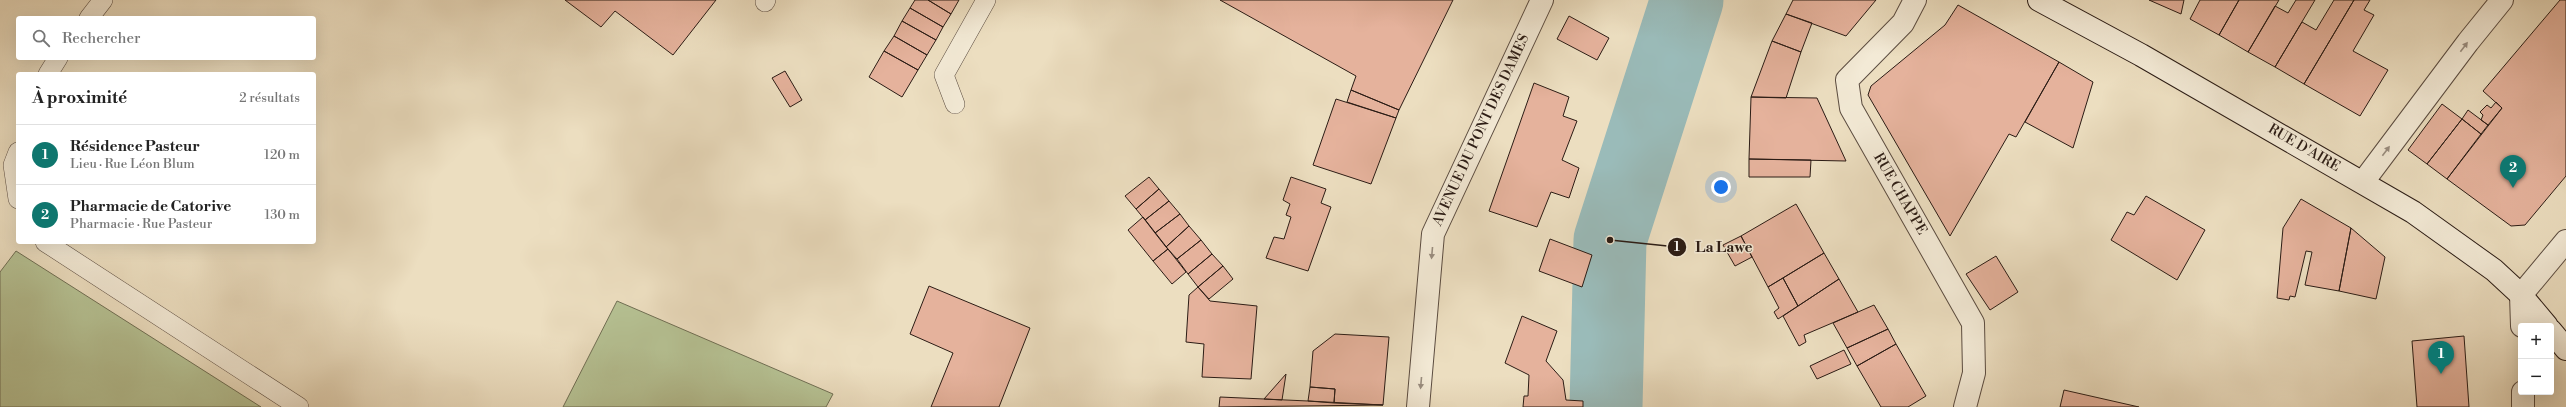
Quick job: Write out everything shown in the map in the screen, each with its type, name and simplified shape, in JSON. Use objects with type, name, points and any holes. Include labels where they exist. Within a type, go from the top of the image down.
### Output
[{"type":"street","name":"AVENUE DU PONT DES DAMES","points":[[1418,407],[1433,234],[1542,0]]},
{"type":"street","name":"RUE CHAPPE","points":[[1915,0],[1903,23],[1847,80],[1851,108],[1973,323],[1974,373],[1965,407]]},
{"type":"street","name":"RUE D'AIRE","points":[[2039,0],[2141,55],[2413,212],[2494,270],[2521,295],[2544,323]]},
{"type":"street","points":[[2363,182],[2468,42],[2502,0]]},
{"type":"street","points":[[2522,323],[2521,295],[2566,241]]},
{"type":"street","points":[[2554,335],[2566,349]]},
{"type":"street","points":[[2523,395],[2523,407]]},
{"type":"lane","points":[[91,16],[103,0]]},
{"type":"lane","points":[[955,104],[944,75],[986,0]]},
{"type":"lane","points":[[49,72],[57,60]]},
{"type":"lane","points":[[16,157],[13,165],[16,185]]},
{"type":"lane","points":[[48,244],[299,407]]},
{"type":"green space","points":[[16,251],[261,407],[0,407],[0,272]]},
{"type":"green space","points":[[617,301],[833,394],[826,407],[563,407]]},
{"type":"building","points":[[565,0],[716,0],[673,55],[615,11],[601,27]]},
{"type":"building","points":[[915,0],[928,0],[951,14],[943,27],[910,8]]},
{"type":"building","points":[[928,0],[959,0],[951,14]]},
{"type":"building","points":[[1220,0],[1453,0],[1399,110],[1351,90],[1356,76]]},
{"type":"building","points":[[1793,0],[1876,0],[1846,36],[1786,14]]},
{"type":"building","points":[[2149,0],[2184,0],[2181,14]]},
{"type":"building","points":[[2200,0],[2239,0],[2219,35],[2190,19]]},
{"type":"building","points":[[2239,0],[2279,0],[2248,52],[2219,35]]},
{"type":"building","points":[[2296,0],[2315,0],[2275,67],[2248,52],[2275,6],[2288,13]]},
{"type":"building","points":[[2334,0],[2354,0],[2304,84],[2275,67],[2302,22],[2316,30]]},
{"type":"building","points":[[2354,0],[2370,0],[2364,10],[2374,15],[2353,51],[2388,70],[2360,116],[2304,84]]},
{"type":"building","points":[[2560,0],[2566,0],[2566,176],[2525,225],[2511,226],[2447,179],[2502,108],[2483,91]]},
{"type":"building","points":[[1958,5],[2059,62],[2016,137],[2009,134],[1950,236],[1868,95],[1871,86],[1945,25]]},
{"type":"building","points":[[910,8],[943,27],[936,40],[902,21]]},
{"type":"building","points":[[1786,14],[1812,23],[1801,52],[1772,41]]},
{"type":"building","points":[[1569,16],[1609,38],[1597,60],[1557,39]]},
{"type":"building","points":[[902,21],[936,40],[927,55],[894,36]]},
{"type":"building","points":[[894,36],[927,55],[918,70],[884,51]]},
{"type":"building","points":[[1772,41],[1801,52],[1786,98],[1751,97]]},
{"type":"building","points":[[884,51],[918,70],[902,97],[869,77]]},
{"type":"building","points":[[2059,62],[2093,82],[2073,148],[2025,122]]},
{"type":"building","points":[[785,71],[802,100],[790,107],[772,78]]},
{"type":"building","points":[[1534,83],[1569,97],[1563,116],[1577,121],[1562,160],[1579,168],[1569,198],[1551,192],[1537,227],[1489,211]]},
{"type":"building","points":[[1351,90],[1399,110],[1396,118],[1347,102]]},
{"type":"building","points":[[1751,97],[1817,98],[1846,161],[1749,159]]},
{"type":"building","points":[[1336,99],[1396,118],[1371,184],[1313,165]]},
{"type":"building","points":[[2496,102],[2502,108],[2488,125],[2481,120],[2483,115],[2480,112],[2487,105],[2491,108]]},
{"type":"building","points":[[2442,104],[2462,119],[2427,164],[2408,150]]},
{"type":"building","points":[[2468,110],[2488,125],[2481,134],[2462,119]]},
{"type":"building","points":[[2462,119],[2481,134],[2447,179],[2427,164]]},
{"type":"building","points":[[1749,159],[1811,160],[1810,177],[1749,177]]},
{"type":"building","points":[[1149,177],[1159,189],[1136,209],[1125,196]]},
{"type":"building","points":[[1291,177],[1326,189],[1321,203],[1331,207],[1308,271],[1266,258],[1274,237],[1284,239],[1291,217],[1286,215],[1290,204],[1283,200]]},
{"type":"building","points":[[1159,189],[1169,201],[1145,220],[1136,209]]},
{"type":"building","points":[[2146,196],[2205,230],[2177,280],[2111,240],[2127,212],[2134,215]]},
{"type":"building","points":[[2301,199],[2351,228],[2339,291],[2305,285],[2312,252],[2306,251],[2295,297],[2290,296],[2289,300],[2277,298],[2283,228]]},
{"type":"building","points":[[1169,201],[1180,214],[1155,233],[1145,220]]},
{"type":"building","points":[[1796,204],[1824,253],[1768,287],[1741,236]]},
{"type":"building","points":[[1180,214],[1189,226],[1166,247],[1155,233]]},
{"type":"building","points":[[1143,217],[1168,249],[1153,261],[1128,230]]},
{"type":"building","points":[[1189,226],[1201,240],[1177,259],[1166,247]]},
{"type":"building","points":[[2351,228],[2385,257],[2376,299],[2339,291]]},
{"type":"building","points":[[1741,236],[1752,257],[1735,266],[1723,245]]},
{"type":"building","points":[[1550,239],[1592,255],[1582,287],[1539,271]]},
{"type":"building","points":[[1201,240],[1212,254],[1188,274],[1177,259]]},
{"type":"building","points":[[1168,249],[1186,272],[1172,284],[1153,261]]},
{"type":"building","points":[[1824,253],[1839,279],[1798,306],[1783,278]]},
{"type":"building","points":[[1212,254],[1223,266],[1198,287],[1188,274]]},
{"type":"building","points":[[1996,256],[2018,292],[1990,310],[1966,274]]},
{"type":"building","points":[[1223,266],[1233,279],[1209,299],[1198,287]]},
{"type":"building","points":[[1783,278],[1798,306],[1778,319],[1774,312],[1779,308],[1768,287]]},
{"type":"building","points":[[1839,279],[1858,312],[1804,335],[1806,342],[1799,346],[1783,316]]},
{"type":"building","points":[[929,286],[1030,328],[999,407],[931,407],[953,353],[910,334]]},
{"type":"building","points":[[1198,287],[1210,301],[1257,306],[1251,379],[1202,377],[1204,344],[1186,342],[1189,295]]},
{"type":"building","points":[[1874,305],[1888,329],[1847,348],[1833,323]]},
{"type":"building","points":[[1522,316],[1557,331],[1546,361],[1563,380],[1566,400],[1583,401],[1583,407],[1523,407],[1524,396],[1528,396],[1529,375],[1505,363]]},
{"type":"building","points":[[1888,329],[1896,344],[1857,366],[1847,348]]},
{"type":"building","points":[[1335,334],[1389,337],[1383,405],[1334,403],[1335,389],[1310,387],[1313,351]]},
{"type":"building","points":[[2464,336],[2469,407],[2417,407],[2412,341]]},
{"type":"building","points":[[1896,344],[1926,396],[1908,407],[1881,407],[1857,366]]},
{"type":"building","points":[[1844,350],[1851,364],[1817,379],[1810,366]]},
{"type":"building","points":[[1286,374],[1282,400],[1264,399]]},
{"type":"building","points":[[1310,387],[1335,389],[1334,403],[1308,401]]},
{"type":"building","points":[[2064,390],[2139,407],[2060,407]]},
{"type":"building","points":[[1220,397],[1308,401],[1383,405],[1219,407]]},
{"type":"waterway","points":[[1606,407],[1610,240],[1687,0]]},
{"type":"place","name":"Pharmacie de Catorive","points":[[2513,188]]},
{"type":"place","name":"La Lawe","points":[[1610,240]]},
{"type":"place","name":"Résidence Pasteur","points":[[2441,374]]}]
